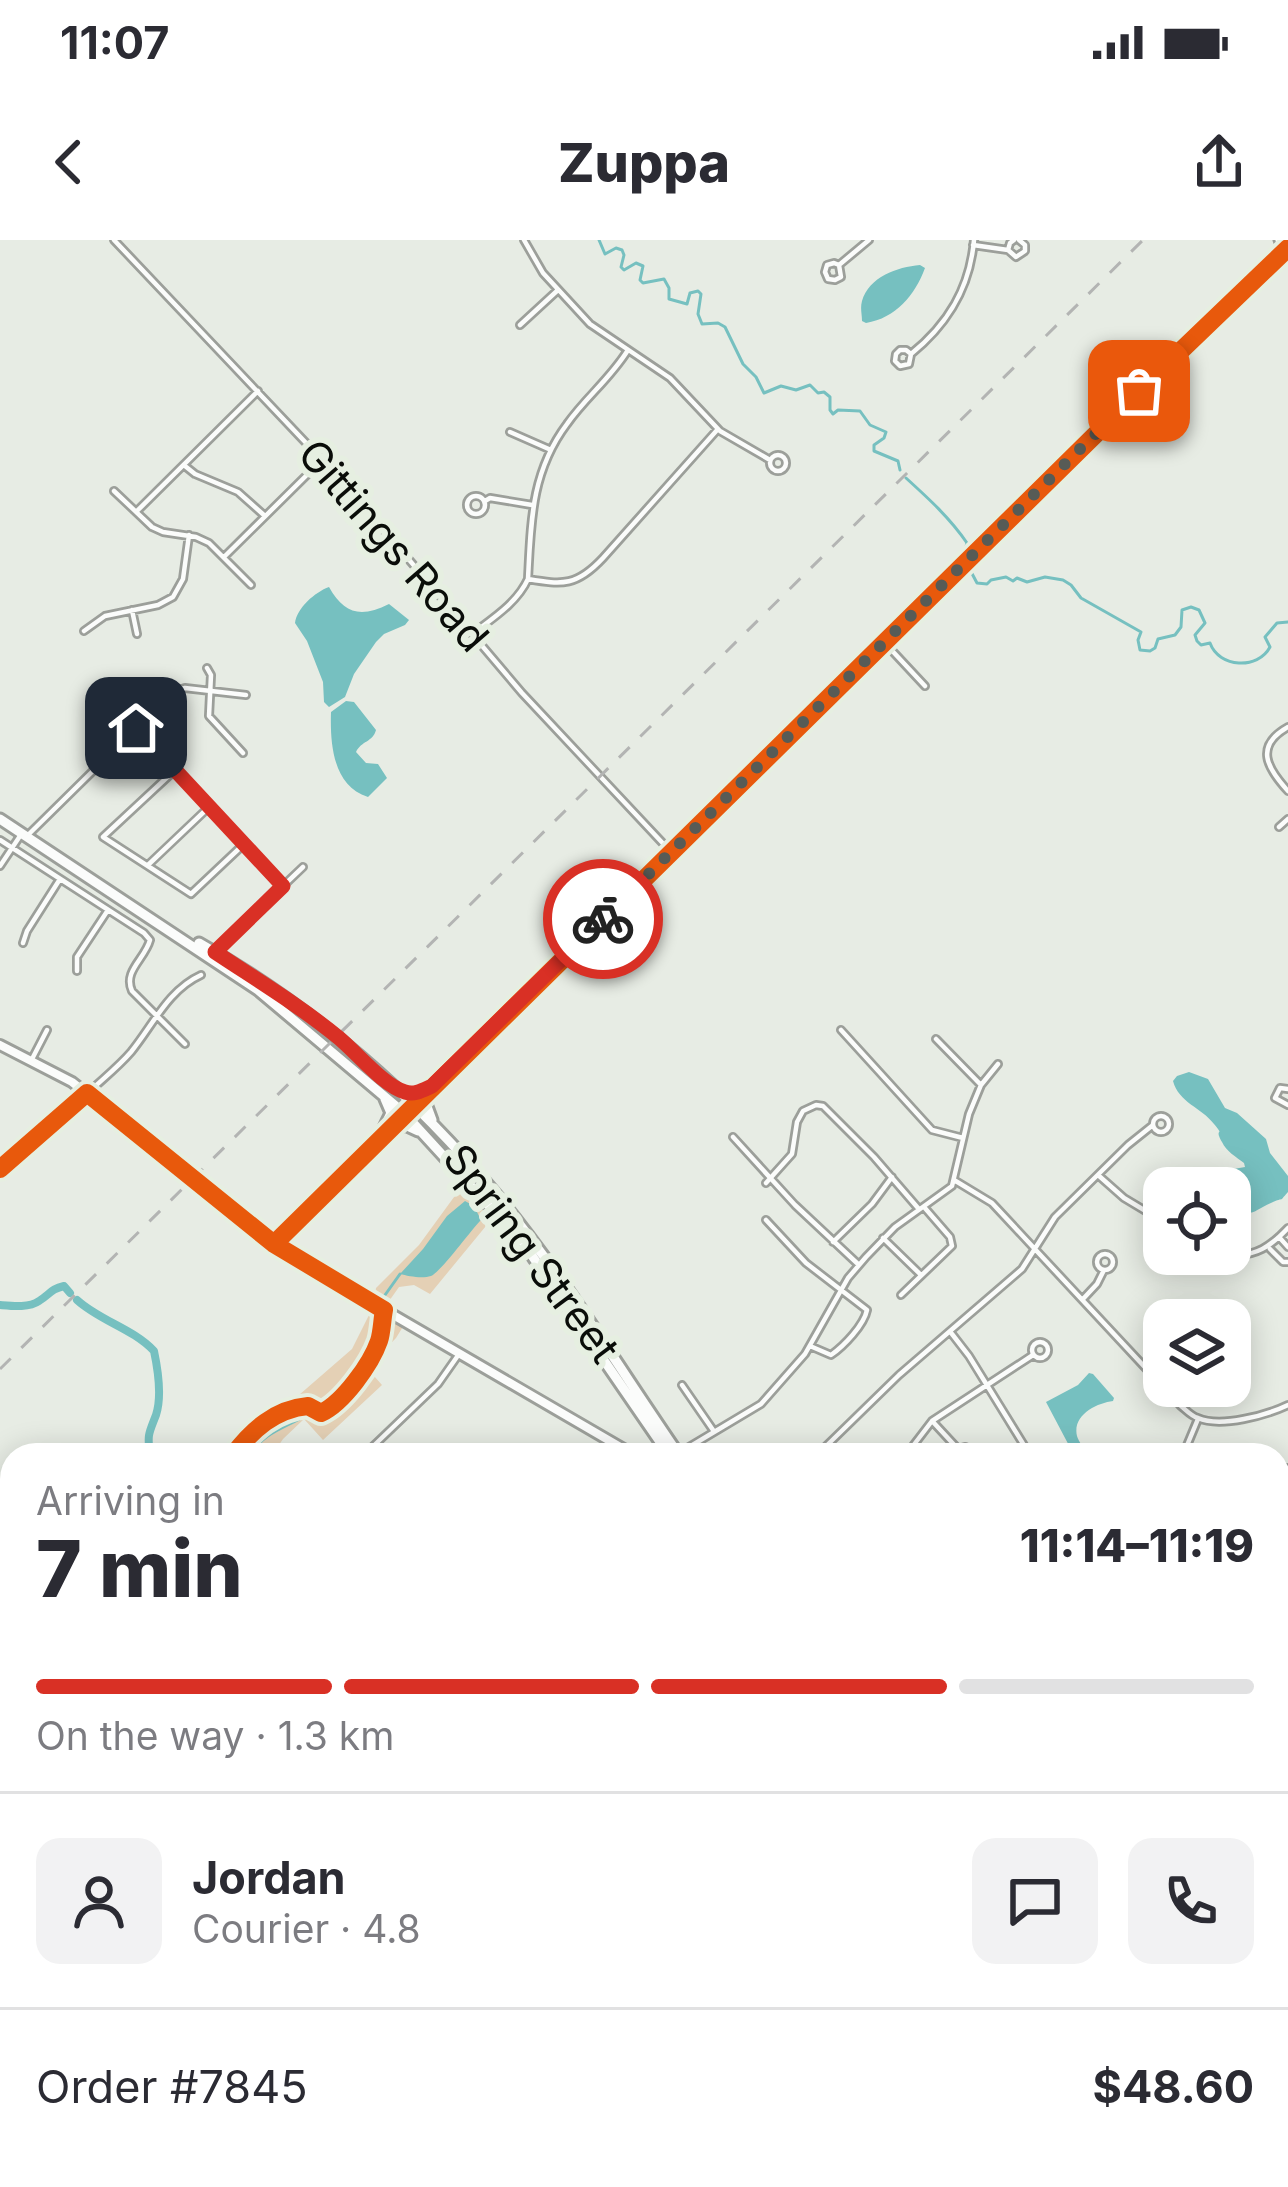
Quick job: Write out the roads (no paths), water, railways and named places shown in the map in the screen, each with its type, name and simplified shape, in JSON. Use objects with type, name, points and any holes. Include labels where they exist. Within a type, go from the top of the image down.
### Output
[{"type":"main road","points":[[1280,240],[1288,247]]},
{"type":"main road","name":"Spring Street","points":[[0,819],[337,1036],[392,1085],[424,1135],[524,1244],[667,1443]]},
{"type":"main road","name":"Spring Street","points":[[213,954],[375,1087],[442,1134],[540,1252],[668,1443]]},
{"type":"main road","points":[[345,1061],[412,1112],[486,1183]]},
{"type":"main road","points":[[392,1085],[410,1093],[432,1086]]},
{"type":"main road","points":[[432,1086],[425,1106],[442,1134]]},
{"type":"main road","points":[[375,1087],[391,1113],[379,1138]]},
{"type":"main road","points":[[379,1138],[404,1125],[424,1135]]},
{"type":"street","name":"Gittings Road","points":[[114,240],[322,460],[522,693],[670,852]]},
{"type":"street","points":[[524,240],[543,273],[590,324],[670,378],[718,428],[770,460]]},
{"type":"street","points":[[839,265],[869,240]]},
{"type":"street","points":[[910,354],[953,308],[974,242],[1008,250],[1011,255],[1021,256],[1025,248],[1016,240],[1008,250]]},
{"type":"street","points":[[274,1244],[1288,247]]},
{"type":"street","points":[[520,325],[558,290]]},
{"type":"street","points":[[472,634],[519,596],[528,579],[532,505],[551,450],[567,423],[628,350]]},
{"type":"street","points":[[136,512],[258,391]]},
{"type":"street","points":[[528,579],[559,584],[582,578],[718,428]]},
{"type":"street","points":[[510,432],[551,450]]},
{"type":"street","points":[[224,557],[322,460]]},
{"type":"street","points":[[184,464],[195,474],[238,491],[265,516]]},
{"type":"street","points":[[114,490],[157,530],[209,543],[251,585]]},
{"type":"street","points":[[483,501],[532,505]]},
{"type":"street","points":[[84,631],[105,616],[164,603],[177,592],[189,535]]},
{"type":"street","points":[[132,610],[137,634]]},
{"type":"street","points":[[884,642],[925,686]]},
{"type":"street","points":[[207,668],[211,675],[208,716],[244,753]]},
{"type":"street","points":[[0,866],[24,835],[177,690],[246,695]]},
{"type":"street","points":[[120,711],[283,886]]},
{"type":"street","points":[[1288,727],[1271,741],[1267,758],[1288,790]]},
{"type":"street","points":[[175,770],[103,837],[191,894],[244,844]]},
{"type":"street","points":[[147,865],[209,807]]},
{"type":"street","points":[[1279,827],[1288,819]]},
{"type":"street","points":[[0,840],[144,933],[150,940],[148,947],[128,984],[185,1044]]},
{"type":"street","points":[[213,954],[303,867]]},
{"type":"street","points":[[23,943],[60,880]]},
{"type":"street","points":[[77,971],[77,957],[108,910]]},
{"type":"street","points":[[0,1169],[130,1053],[157,1016],[190,980],[201,975]]},
{"type":"street","points":[[31,1061],[47,1030]]},
{"type":"street","points":[[841,1030],[932,1130],[963,1138]]},
{"type":"street","points":[[936,1039],[981,1085]]},
{"type":"street","points":[[0,1045],[72,1082],[274,1244],[613,1443]]},
{"type":"street","points":[[694,1443],[761,1404],[798,1364],[859,1265],[883,1238],[943,1195],[954,1180],[968,1114],[981,1085],[998,1064]]},
{"type":"street","points":[[1288,1089],[1280,1088],[1275,1098],[1288,1105]]},
{"type":"street","points":[[768,1180],[792,1154],[799,1116],[816,1105],[830,1109],[950,1237],[952,1246],[901,1294]]},
{"type":"street","points":[[829,1443],[899,1375],[1022,1269],[1055,1217],[1153,1125]]},
{"type":"street","points":[[733,1137],[768,1180],[859,1265]]},
{"type":"street","points":[[1098,1175],[1143,1209]]},
{"type":"street","points":[[833,1242],[892,1178]]},
{"type":"street","points":[[954,1180],[992,1203],[1198,1419],[1263,1416],[1288,1405]]},
{"type":"street","points":[[766,1220],[806,1263],[866,1310],[867,1316],[832,1355],[810,1346]]},
{"type":"street","points":[[1251,1253],[1268,1247],[1288,1228]]},
{"type":"street","points":[[1279,1237],[1288,1246]]},
{"type":"street","points":[[883,1238],[921,1276]]},
{"type":"street","points":[[1268,1247],[1288,1262]]},
{"type":"street","points":[[1083,1299],[1104,1270]]},
{"type":"street","points":[[950,1332],[1023,1443]]},
{"type":"street","points":[[377,1443],[438,1384],[459,1354]]},
{"type":"street","points":[[915,1443],[932,1421],[1033,1355]]},
{"type":"street","points":[[682,1385],[713,1430]]},
{"type":"street","points":[[1188,1443],[1198,1419]]},
{"type":"street","points":[[932,1421],[950,1443]]},
{"type":"street","points":[[64,2187],[81,2187]]},
{"type":"water","points":[[920,265],[925,268],[921,278],[903,304],[877,320],[862,321],[862,301],[877,280]]},
{"type":"water","points":[[329,587],[354,611],[389,604],[409,620],[376,642],[345,697],[329,707],[307,641],[295,623],[307,601]]},
{"type":"water","points":[[346,701],[354,702],[376,730],[356,752],[366,763],[378,764],[387,778],[368,797],[347,784],[333,750],[331,712]]},
{"type":"water","points":[[1189,1072],[1208,1079],[1225,1108],[1266,1139],[1270,1153],[1288,1176],[1288,1192],[1282,1199],[1251,1212],[1251,1167],[1232,1154],[1214,1124],[1185,1100],[1173,1081]]},
{"type":"water","points":[[465,1201],[474,1206],[481,1220],[436,1273],[427,1277],[400,1274],[447,1216]]},
{"type":"water","points":[[1093,1374],[1114,1398],[1082,1416],[1076,1429],[1080,1443],[1068,1443],[1046,1402]]},
{"type":"waterway","points":[[599,240],[605,254],[622,250],[624,270],[636,263],[643,266],[643,283],[664,279],[669,299],[687,304],[690,293],[698,291],[702,324],[725,327],[764,393],[781,386],[796,390],[810,385],[830,397],[833,414],[860,411],[870,425],[886,432],[874,451],[898,461],[900,470]]},
{"type":"waterway","points":[[906,478],[967,543],[963,556]]},
{"type":"waterway","points":[[968,566],[977,583],[1006,577],[1027,582],[1045,577],[1063,580],[1081,598],[1141,632],[1140,650],[1150,651],[1158,639],[1175,635],[1181,627],[1182,610],[1191,607],[1199,610],[1205,623],[1195,635],[1197,641],[1210,643],[1221,657],[1239,663],[1257,660],[1270,647],[1265,637],[1277,623],[1288,622]]},
{"type":"waterway","points":[[380,1302],[400,1274]]},
{"type":"waterway","points":[[0,1305],[30,1305],[64,1286],[70,1293]]},
{"type":"waterway","points":[[77,1300],[154,1351],[159,1400],[149,1443]]},
{"type":"waterway","points":[[260,1443],[303,1417],[340,1385],[359,1358],[375,1311]]},
{"type":"railway","points":[[0,1369],[1143,240]]}]
